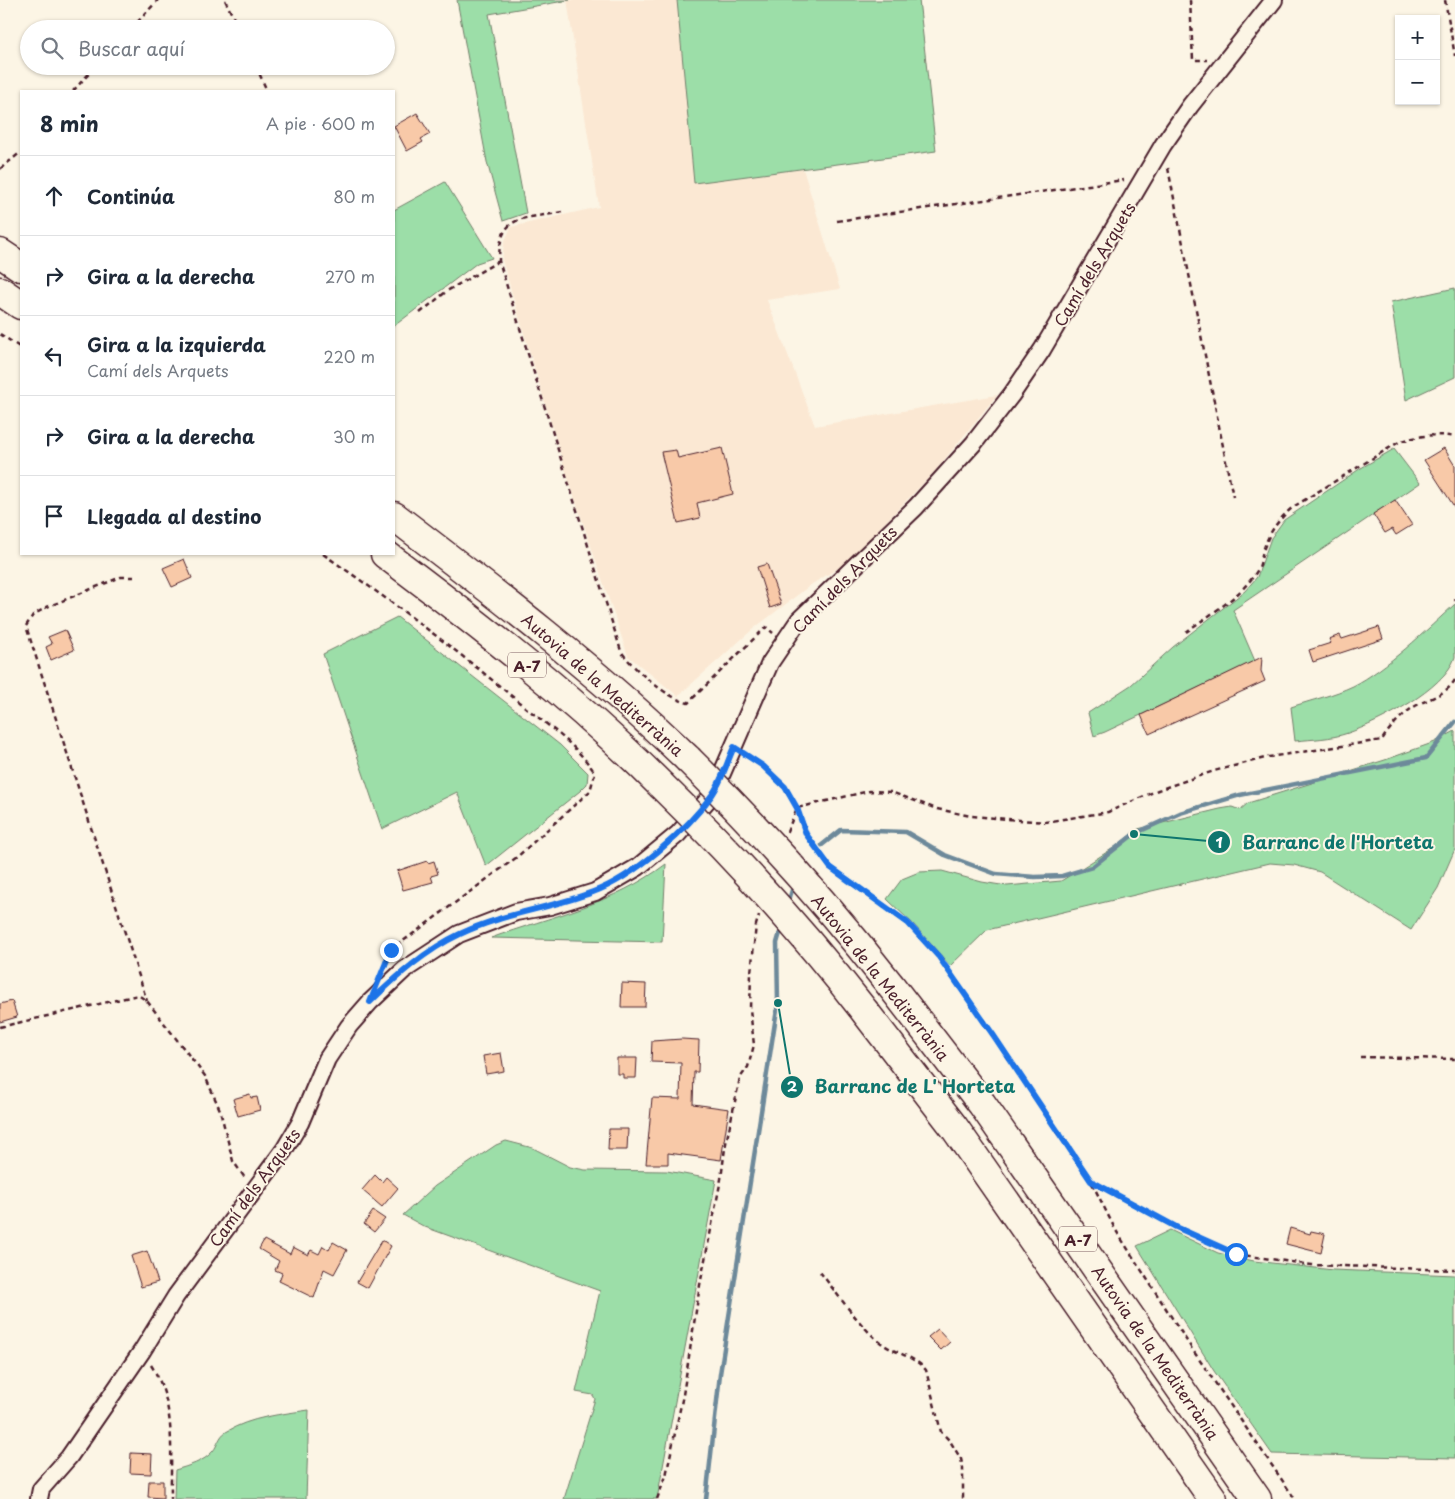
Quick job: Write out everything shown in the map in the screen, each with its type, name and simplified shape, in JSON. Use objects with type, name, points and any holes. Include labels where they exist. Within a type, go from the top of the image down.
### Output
[{"type":"highway","points":[[0,253],[20,265]]},
{"type":"highway","points":[[0,291],[20,305]]},
{"type":"highway","name":"Autovia de la Mediterrània","points":[[395,517],[530,619],[636,709],[733,803],[863,950],[988,1111],[1257,1499]]},
{"type":"highway","name":"Autovia de la Mediterrània","points":[[387,555],[482,626],[621,745],[710,833],[839,979],[977,1160],[1213,1499]]},
{"type":"street","name":"Camí dels Arquets","points":[[28,1499],[40,1494],[69,1457],[142,1351],[176,1296],[284,1150],[300,1123],[327,1059],[349,1026],[370,1002],[404,970],[459,934],[516,912],[550,906],[595,892],[638,867],[678,834],[713,794],[770,663],[799,620],[916,507],[974,444],[1042,350],[1163,145],[1222,65],[1274,0]]},
{"type":"path","points":[[139,20],[158,0]]},
{"type":"path","points":[[225,0],[235,20]]},
{"type":"path","points":[[1190,0],[1193,60],[1205,60],[1222,65]]},
{"type":"path","points":[[1445,0],[1455,56]]},
{"type":"path","points":[[74,90],[88,75]]},
{"type":"path","points":[[260,75],[267,90]]},
{"type":"path","points":[[1163,145],[1233,498]]},
{"type":"path","points":[[0,169],[20,153]]},
{"type":"path","points":[[837,220],[1145,177]]},
{"type":"path","points":[[562,212],[511,222],[504,229],[500,238],[499,260],[620,651],[677,700],[688,703],[766,627],[784,643]]},
{"type":"path","points":[[420,313],[447,291],[499,260]]},
{"type":"path","points":[[0,334],[20,347]]},
{"type":"path","points":[[1186,632],[1233,597],[1249,582],[1259,568],[1270,533],[1278,520],[1293,507],[1399,442],[1417,436],[1439,434],[1455,437]]},
{"type":"path","points":[[324,555],[388,598],[488,676],[583,755],[595,773],[590,791],[517,857],[391,950],[370,1002]]},
{"type":"path","points":[[134,577],[121,576],[47,607],[33,615],[26,626],[147,1001]]},
{"type":"path","points":[[784,838],[797,808],[815,802],[869,791],[891,792],[937,809],[971,816],[1045,822],[1108,812],[1158,790],[1214,771],[1269,757],[1382,740],[1389,728],[1418,704],[1437,698],[1455,680]]},
{"type":"path","points":[[734,747],[763,766],[785,787],[797,808],[806,834],[830,867],[908,923],[939,957],[1091,1181],[1115,1229],[1192,1350],[1296,1499]]},
{"type":"path","points":[[657,1499],[666,1476],[683,1395],[700,1285],[721,1179],[725,1148],[740,1078],[748,1067],[754,1045],[750,1009],[751,973],[756,925],[762,908]]},
{"type":"path","points":[[0,1027],[138,995],[147,1001],[205,1076],[220,1110],[232,1161],[245,1178],[256,1187]]},
{"type":"path","points":[[1360,1057],[1455,1059]]},
{"type":"path","points":[[1091,1181],[1176,1227],[1236,1254],[1312,1265],[1455,1270]]},
{"type":"path","points":[[820,1272],[852,1312],[883,1344],[920,1363],[926,1370],[941,1432],[950,1441],[963,1468],[963,1499]]},
{"type":"path","points":[[142,1351],[162,1384],[170,1413],[171,1499]]},
{"type":"shaded area","points":[[567,0],[677,0],[694,183],[803,169],[840,289],[767,300],[815,426],[997,395],[935,471],[845,564],[812,584],[753,629],[678,696],[628,656],[565,469],[502,260],[504,243],[511,227],[599,207]]},
{"type":"green space","points":[[457,0],[570,0],[489,14],[526,213],[503,221],[487,162]]},
{"type":"green space","points":[[677,0],[919,0],[936,151],[694,183]]},
{"type":"green space","points":[[445,182],[492,258],[477,263],[395,325],[395,209]]},
{"type":"green space","points":[[1455,288],[1455,377],[1406,400],[1391,302]]},
{"type":"green space","points":[[1394,449],[1420,483],[1233,610],[1255,661],[1094,736],[1088,713],[1131,685],[1173,647],[1245,591],[1257,577],[1271,538],[1284,520],[1361,468]]},
{"type":"green space","points":[[1455,604],[1455,657],[1449,669],[1438,681],[1409,703],[1361,728],[1322,739],[1295,741],[1291,707],[1338,692],[1365,679],[1406,648]]},
{"type":"green space","points":[[397,617],[560,745],[588,773],[587,784],[580,791],[486,866],[457,792],[382,829],[323,654]]},
{"type":"green space","points":[[1455,731],[1455,849],[1438,888],[1411,930],[1320,872],[1294,865],[1270,863],[987,930],[950,966],[914,925],[887,899],[902,879],[919,872],[942,871],[982,882],[1007,886],[1061,881],[1115,847],[1138,829],[1220,809],[1232,807],[1240,810],[1248,803],[1385,760],[1435,742]]},
{"type":"green space","points":[[666,864],[662,942],[491,938],[604,899],[646,878]]},
{"type":"green space","points":[[506,1141],[533,1148],[570,1167],[585,1170],[667,1171],[716,1180],[657,1499],[564,1499],[595,1399],[593,1395],[576,1392],[600,1291],[425,1227],[403,1215],[435,1186],[496,1145]]},
{"type":"green space","points":[[1170,1230],[1218,1253],[1254,1261],[1333,1270],[1455,1275],[1455,1458],[1272,1454],[1214,1371],[1137,1246]]},
{"type":"green space","points":[[309,1410],[306,1499],[174,1499],[175,1470],[205,1458],[213,1451],[226,1432],[256,1420]]},
{"type":"building","points":[[417,113],[430,134],[421,139],[423,142],[407,151],[395,125]]},
{"type":"building","points":[[722,448],[733,494],[697,503],[700,518],[678,523],[661,452],[676,450],[678,458]]},
{"type":"building","points":[[1444,448],[1455,466],[1455,508],[1424,460]]},
{"type":"building","points":[[1395,500],[1412,525],[1396,535],[1392,529],[1385,533],[1373,514]]},
{"type":"building","points":[[184,559],[192,578],[172,587],[163,568]]},
{"type":"building","points":[[767,564],[781,604],[770,608],[757,567]]},
{"type":"building","points":[[1379,627],[1383,639],[1313,662],[1309,650],[1331,643],[1329,639],[1340,635],[1342,639]]},
{"type":"building","points":[[65,630],[74,650],[51,660],[46,647],[52,644],[48,637]]},
{"type":"building","points":[[1262,657],[1261,671],[1265,681],[1149,734],[1141,715]]},
{"type":"building","points":[[427,861],[428,863],[434,861],[438,874],[431,876],[433,882],[403,890],[397,871]]},
{"type":"building","points":[[622,983],[646,984],[645,1007],[621,1007]]},
{"type":"building","points":[[12,1001],[17,1017],[0,1022],[0,1004]]},
{"type":"building","points":[[699,1040],[698,1072],[694,1072],[693,1104],[729,1109],[721,1160],[668,1153],[668,1164],[646,1164],[652,1098],[680,1099],[681,1063],[651,1062],[652,1041]]},
{"type":"building","points":[[501,1053],[504,1071],[486,1074],[483,1056]]},
{"type":"building","points":[[617,1058],[637,1058],[636,1078],[623,1078],[623,1074],[617,1074]]},
{"type":"building","points":[[250,1094],[251,1098],[257,1097],[260,1110],[238,1116],[233,1099]]},
{"type":"building","points":[[609,1129],[628,1129],[627,1150],[608,1150]]},
{"type":"building","points":[[375,1175],[382,1182],[386,1177],[398,1188],[382,1207],[362,1190]]},
{"type":"building","points":[[373,1211],[385,1219],[374,1232],[364,1224]]},
{"type":"building","points":[[1290,1228],[1310,1234],[1311,1231],[1325,1234],[1321,1253],[1286,1244]]},
{"type":"building","points":[[264,1240],[290,1254],[293,1247],[308,1255],[311,1250],[319,1254],[323,1246],[329,1250],[333,1242],[347,1250],[334,1274],[324,1269],[314,1298],[279,1281],[282,1273],[275,1270],[279,1261],[259,1249]]},
{"type":"building","points":[[382,1240],[391,1246],[368,1288],[357,1282]]},
{"type":"building","points":[[147,1251],[158,1282],[141,1287],[131,1256]]},
{"type":"building","points":[[938,1329],[950,1342],[941,1350],[928,1337]]},
{"type":"building","points":[[131,1453],[152,1454],[151,1474],[130,1473]]},
{"type":"building","points":[[149,1481],[163,1481],[163,1498],[148,1497]]},
{"type":"waterway","points":[[822,845],[841,830],[906,832],[945,855],[996,874],[1035,877],[1062,876],[1092,867],[1134,834],[1180,813],[1240,795],[1426,758],[1455,722]]},
{"type":"waterway","points":[[788,904],[794,883]]},
{"type":"waterway","points":[[706,1499],[720,1374],[778,1003],[777,943],[782,926]]},
{"type":"place","name":"Barranc de l'Horteta","points":[[1134,834]]},
{"type":"place","name":"Barranc de L' Horteta","points":[[778,1003]]},
{"type":"route","points":[[391,950],[370,1002],[404,970],[459,934],[516,912],[550,906],[595,892],[638,867],[678,834],[713,794],[734,747],[763,766],[785,787],[797,808],[806,834],[830,867],[908,923],[939,957],[1091,1181],[1176,1227],[1236,1254]]}]
